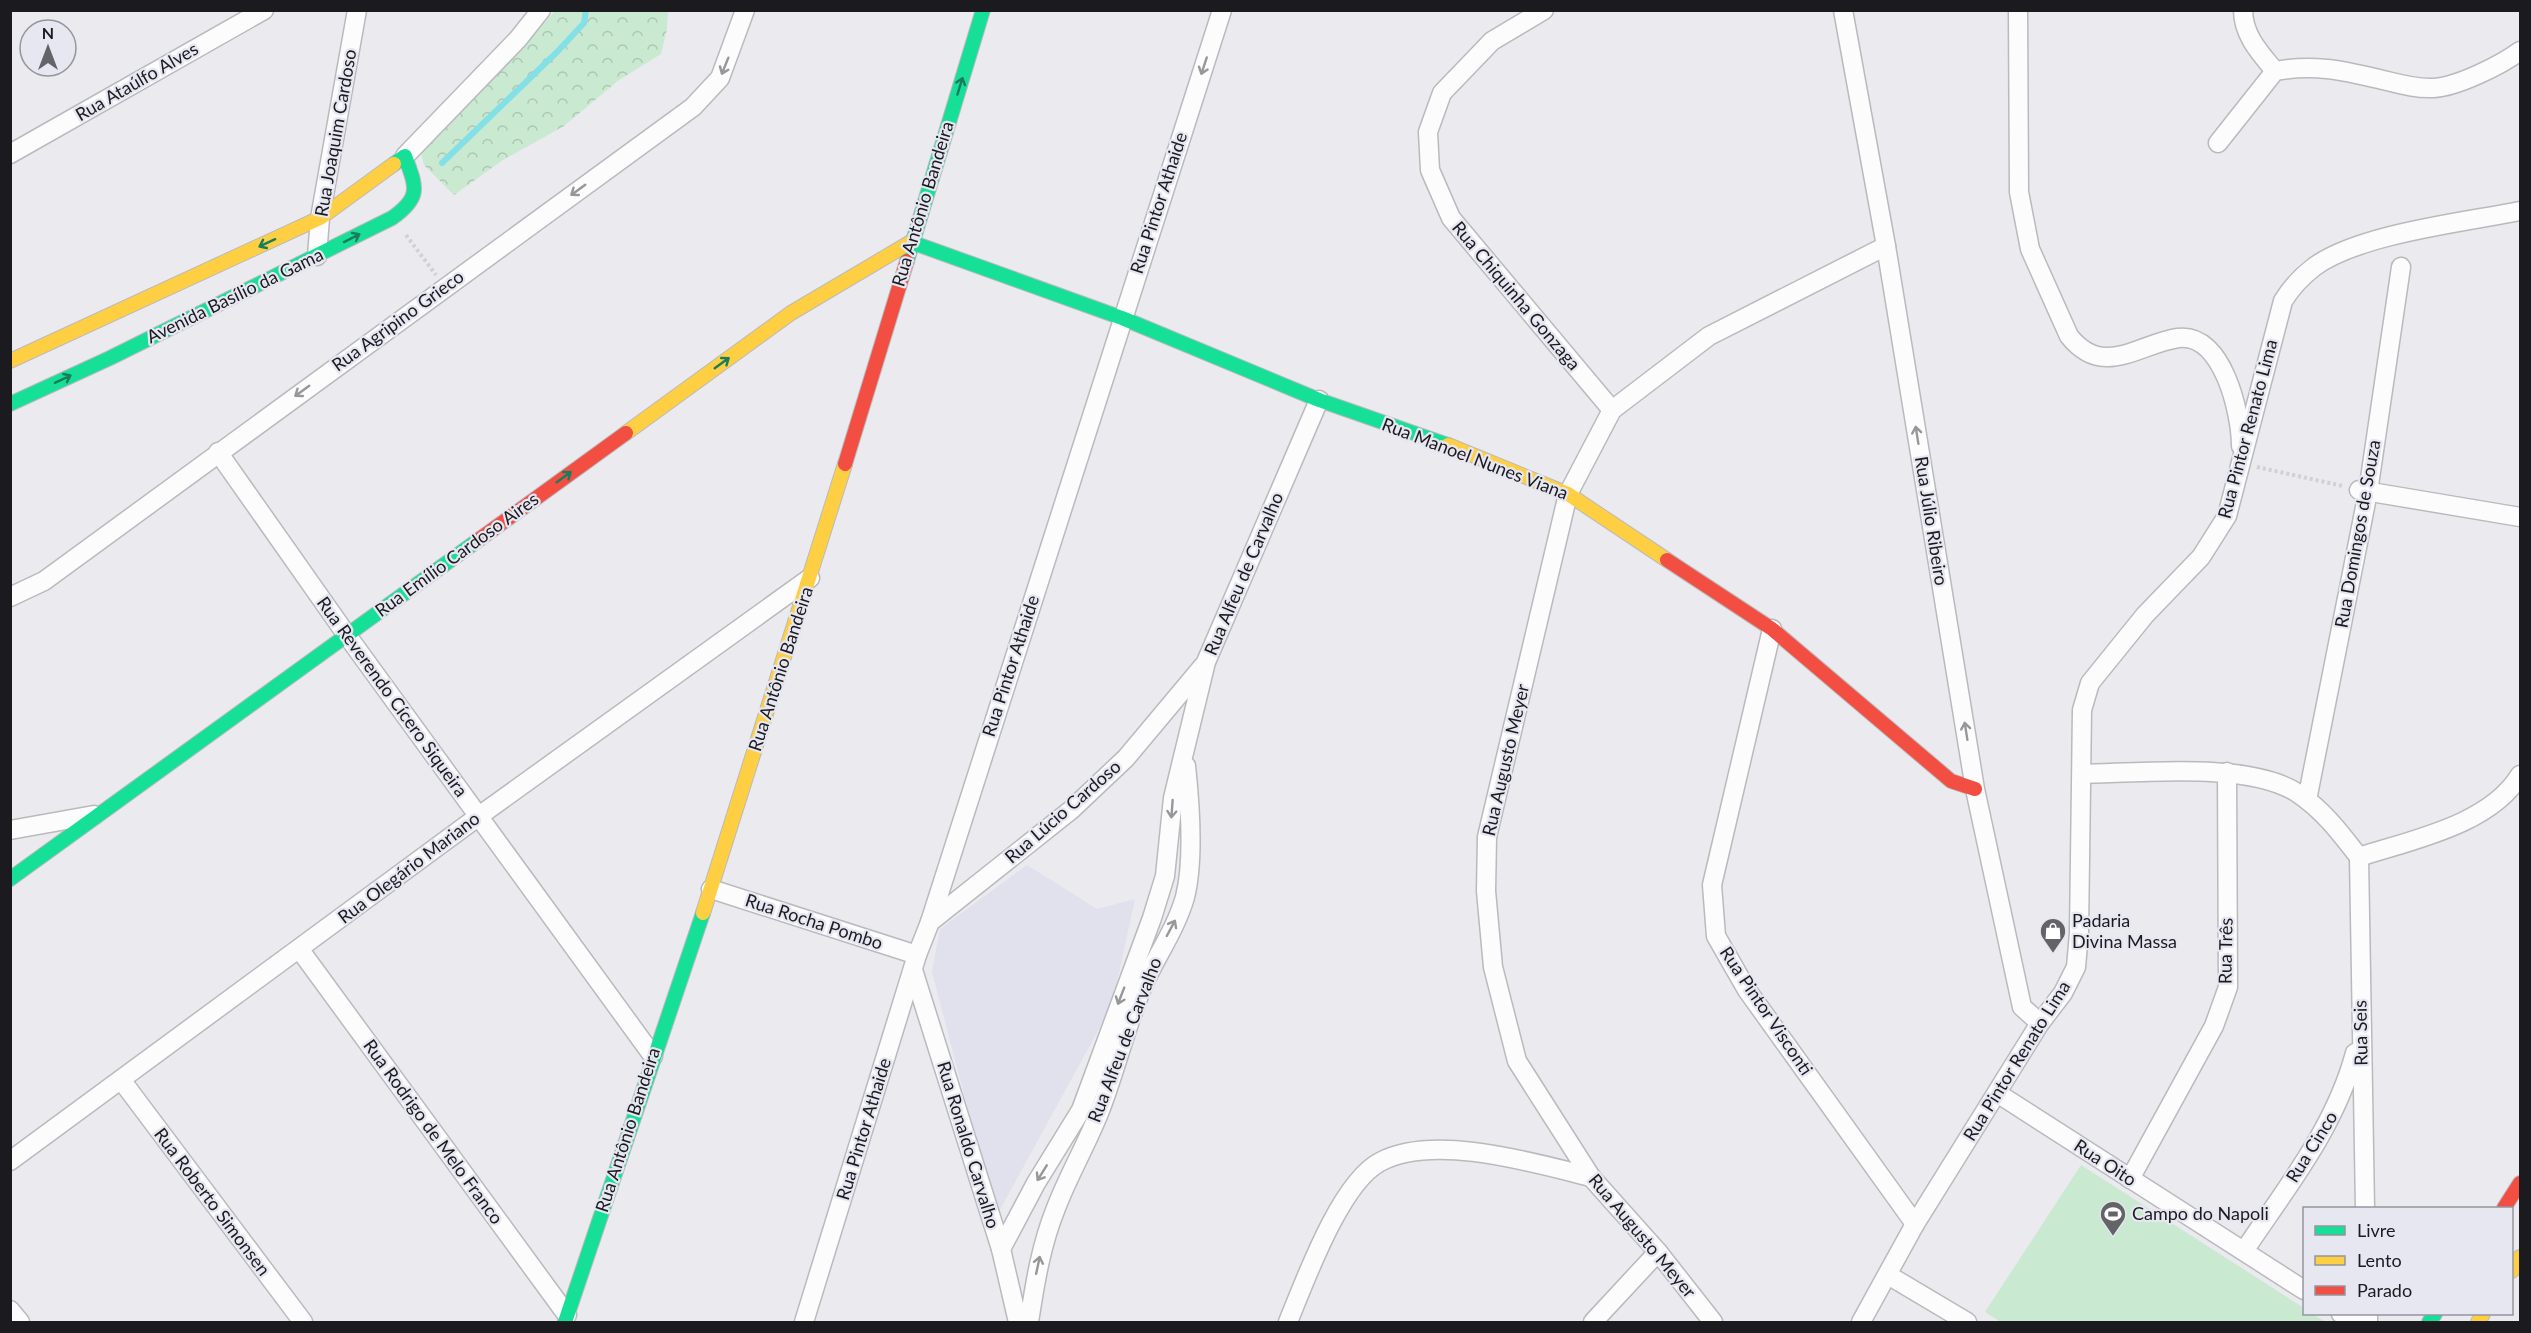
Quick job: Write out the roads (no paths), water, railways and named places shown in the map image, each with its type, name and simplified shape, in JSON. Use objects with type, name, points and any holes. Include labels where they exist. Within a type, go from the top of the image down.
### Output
[{"type":"main road","name":"Rua Antônio Bandeira","points":[[566,1318],[711,889],[810,578],[983,10]]},
{"type":"main road","name":"Avenida Basílio da Gama","points":[[10,361],[320,218],[405,156],[416,195],[409,207],[392,218],[10,404]]},
{"type":"main road","name":"Rua Manoel Nunes Viana","points":[[911,242],[1122,318],[1319,400],[1452,447],[1568,494],[1772,629],[1951,781],[1975,789]]},
{"type":"main road","name":"Rua Emílio Cardoso Aires","points":[[10,879],[791,313],[911,242]]},
{"type":"main road","points":[[2505,1207],[2520,1183]]},
{"type":"street","name":"Rua Ataúlfo Alves","points":[[10,154],[264,10]]},
{"type":"street","name":"Rua Joaquim Cardoso","points":[[317,256],[320,218],[357,10]]},
{"type":"street","name":"Avenida Basílio da Gama","points":[[405,156],[518,39],[541,10]]},
{"type":"street","name":"Rua Agripino Grieco","points":[[10,597],[44,581],[693,106],[720,78],[745,10]]},
{"type":"street","name":"Rua Pintor Athaide","points":[[804,1323],[915,962],[930,922],[1222,10]]},
{"type":"street","name":"Rua Chiquinha Gonzaga","points":[[1544,10],[1492,41],[1442,93],[1428,132],[1430,170],[1451,218],[1612,410]]},
{"type":"street","name":"Rua Júlio Ribeiro","points":[[1843,10],[1886,246],[1975,789],[2022,1007],[2040,1023]]},
{"type":"street","points":[[2018,10],[2019,192],[2030,249],[2069,336],[2078,348],[2092,355],[2127,355],[2179,338],[2194,341],[2213,352],[2228,382],[2239,422],[2241,464]]},
{"type":"street","points":[[2243,10],[2243,18],[2251,42],[2275,71]]},
{"type":"street","points":[[2218,143],[2275,71],[2300,66],[2314,67],[2350,72],[2407,86],[2434,88],[2474,76],[2506,62],[2520,51]]},
{"type":"street","name":"Rua Pintor Renato Lima","points":[[1861,1323],[1915,1224],[2040,1023],[2063,993],[2076,968],[2079,933],[2082,710],[2091,683],[2145,615],[2201,557],[2227,516],[2283,301],[2292,286],[2315,266],[2336,255],[2406,232],[2520,211]]},
{"type":"street","name":"Rua Domingos de Souza","points":[[2307,800],[2363,491],[2406,232]]},
{"type":"street","points":[[1612,410],[1709,336],[1886,246]]},
{"type":"street","name":"Rua Alfeu de Carvalho","points":[[1001,1249],[1036,1183],[1081,1110],[1152,918],[1165,876],[1173,798],[1206,662],[1319,400]]},
{"type":"street","name":"Rua Augusto Meyer","points":[[1612,410],[1568,494],[1487,837],[1486,891],[1493,967],[1517,1061],[1591,1177],[1658,1252],[1713,1323]]},
{"type":"street","name":"Rua Reverendo Cícero Siqueira","points":[[218,452],[346,634],[653,1056]]},
{"type":"street","points":[[2363,491],[2520,517]]},
{"type":"street","name":"Rua Olegário Mariano","points":[[10,1161],[300,950],[479,816],[810,578]]},
{"type":"street","name":"Rua Pintor Visconti","points":[[1772,629],[1712,885],[1716,936],[1747,990],[1915,1224]]},
{"type":"street","name":"Rua Lúcio Cardoso","points":[[930,922],[1071,810],[1103,780],[1126,758],[1206,662]]},
{"type":"street","name":"Rua Alfeu de Carvalho","points":[[1029,1323],[1038,1262],[1055,1208],[1100,1108],[1130,1017],[1151,966],[1179,914],[1185,896],[1189,855],[1189,794],[1185,752]]},
{"type":"street","points":[[2082,774],[2227,772],[2259,778],[2298,793],[2307,800],[2333,824],[2359,858],[2450,828],[2499,800],[2515,784],[2520,775]]},
{"type":"street","name":"Rua Três","points":[[2130,1179],[2214,1026],[2228,987],[2227,772]]},
{"type":"street","points":[[10,830],[96,815]]},
{"type":"street","name":"Rua Seis","points":[[2359,858],[2365,1207]]},
{"type":"street","name":"Rua Rocha Pombo","points":[[711,889],[915,962]]},
{"type":"street","name":"Rua Rodrigo de Melo Franco","points":[[300,950],[566,1318]]},
{"type":"street","name":"Rua Ronaldo Carvalho","points":[[915,962],[1001,1249],[1018,1323]]},
{"type":"street","name":"Rua Cinco","points":[[2244,1251],[2326,1129],[2349,1075],[2361,1033]]},
{"type":"street","name":"Rua Roberto Simonsen","points":[[122,1080],[303,1323]]},
{"type":"street","name":"Rua Oito","points":[[1997,1093],[2303,1289]]},
{"type":"street","points":[[1288,1323],[1322,1240],[1355,1186],[1379,1162],[1417,1149],[1465,1152],[1530,1162],[1591,1177]]},
{"type":"street","points":[[1593,1323],[1658,1252]]},
{"type":"street","points":[[1888,1275],[1967,1323]]},
{"type":"street","points":[[10,1310],[20,1323]]},
{"type":"waterway","points":[[442,163],[557,52],[584,23],[586,10]]},
{"type":"place","name":"Padaria Divina Massa","points":[[2053,954]]},
{"type":"place","name":"Campo do Napoli","points":[[2113,1237]]}]
